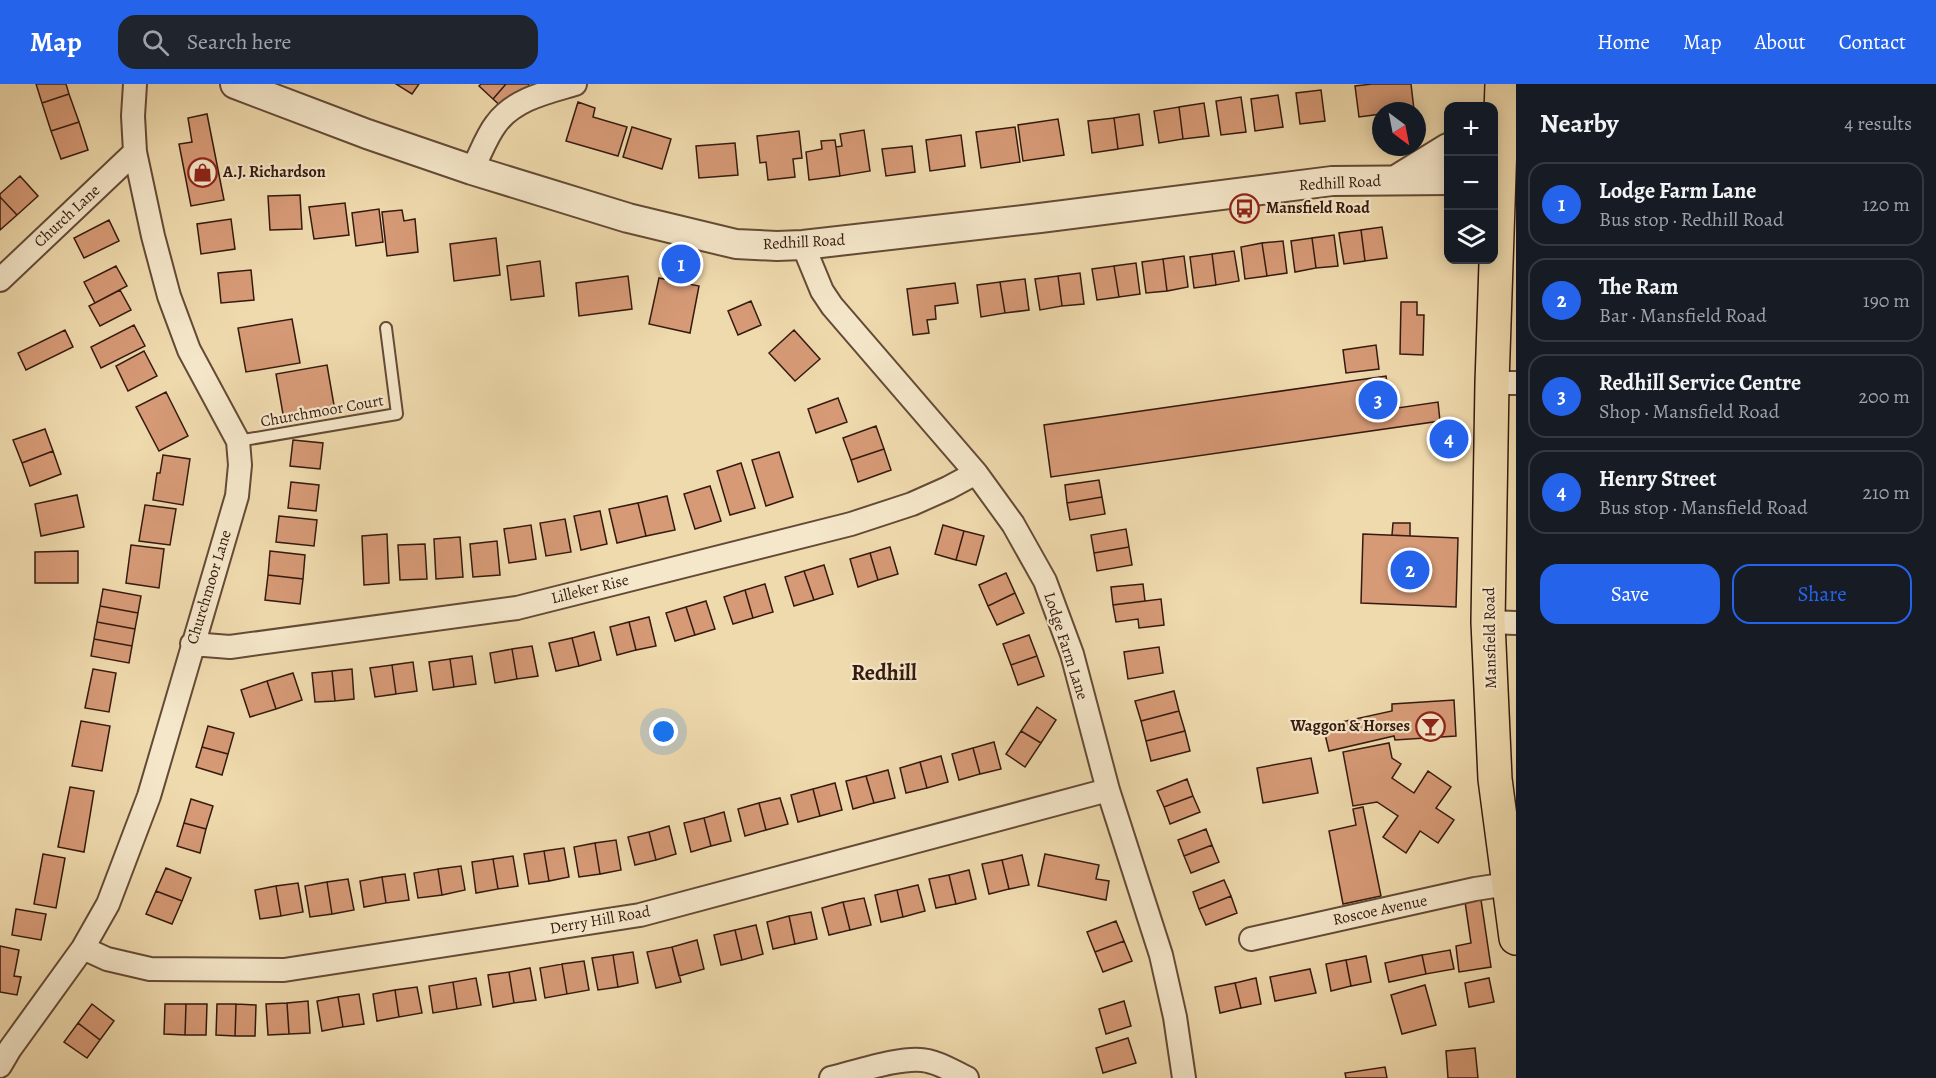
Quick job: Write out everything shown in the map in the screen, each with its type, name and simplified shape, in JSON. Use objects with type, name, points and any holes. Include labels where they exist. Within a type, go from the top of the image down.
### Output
[{"type":"highway","name":"Mansfield Road","points":[[1498,156],[1502,84]]},
{"type":"highway","name":"Mansfield Road","points":[[1497,210],[1504,383],[1502,622],[1495,778],[1516,938]]},
{"type":"street","name":"Churchmoor Lane","points":[[0,1066],[16,1040],[83,948],[108,904],[139,826],[237,496],[240,465],[238,441],[189,350],[169,296],[153,236],[135,152],[133,116],[135,84]]},
{"type":"street","name":"Redhill Road","points":[[235,84],[367,134],[472,170],[628,218],[736,244],[803,245],[1332,181],[1444,180]]},
{"type":"street","points":[[472,170],[495,124],[507,112],[522,102],[575,84]]},
{"type":"street","points":[[1487,102],[1502,84]]},
{"type":"street","name":"Redhill Road","points":[[1395,181],[1444,151]]},
{"type":"street","name":"Church Lane","points":[[0,280],[135,152]]},
{"type":"street","name":"Lodge Farm Lane","points":[[803,245],[822,291],[832,306],[976,473],[1013,524],[1045,581],[1072,654],[1108,790],[1161,955],[1175,1017],[1184,1078]]},
{"type":"street","name":"Lilleker Rise","points":[[192,644],[230,647],[517,608],[851,524],[912,504],[976,473]]},
{"type":"street","name":"Derry Hill Road","points":[[83,948],[107,959],[150,969],[284,970],[468,942],[640,915],[1108,790]]},
{"type":"street","name":"Roscoe Avenue","points":[[1251,939],[1508,884]]},
{"type":"street","points":[[831,1078],[906,1060],[926,1060],[967,1078]]},
{"type":"lane","name":"Churchmoor Court","points":[[238,441],[397,414],[386,328]]},
{"type":"building","points":[[36,84],[66,84],[69,94],[42,103]]},
{"type":"building","points":[[396,84],[419,84],[412,94]]},
{"type":"building","points":[[481,84],[506,84],[493,99],[479,86]]},
{"type":"building","points":[[506,84],[528,84],[530,86],[506,111],[493,99]]},
{"type":"building","points":[[1411,84],[1413,102],[1372,102],[1372,115],[1359,117],[1355,86]]},
{"type":"building","points":[[1321,90],[1325,121],[1300,124],[1296,93]]},
{"type":"building","points":[[69,94],[79,122],[51,131],[42,103]]},
{"type":"building","points":[[1278,95],[1283,127],[1255,131],[1251,99]]},
{"type":"building","points":[[1241,97],[1246,132],[1221,135],[1216,101]]},
{"type":"building","points":[[578,102],[595,108],[593,117],[627,127],[618,156],[566,141]]},
{"type":"building","points":[[1204,103],[1209,136],[1183,139],[1179,107]]},
{"type":"building","points":[[1179,107],[1183,139],[1159,143],[1154,111]]},
{"type":"building","name":"A.J. Richardson","points":[[207,114],[224,200],[191,206],[179,144],[192,142],[188,118]]},
{"type":"building","points":[[1139,114],[1143,145],[1118,149],[1114,118]]},
{"type":"building","points":[[1114,118],[1118,149],[1092,153],[1088,121]]},
{"type":"building","points":[[1058,119],[1064,155],[1023,161],[1018,125]]},
{"type":"building","points":[[79,122],[88,150],[61,159],[51,131]]},
{"type":"building","points":[[632,127],[671,139],[662,169],[623,157]]},
{"type":"building","points":[[1015,127],[1020,162],[981,168],[976,132]]},
{"type":"building","points":[[864,130],[870,171],[840,176],[836,147],[842,146],[840,134]]},
{"type":"building","points":[[799,131],[802,158],[793,159],[795,177],[768,180],[766,162],[760,163],[757,136]]},
{"type":"building","points":[[961,135],[965,166],[930,171],[926,140]]},
{"type":"building","points":[[835,140],[840,176],[809,180],[806,152],[822,149],[821,141]]},
{"type":"building","points":[[735,143],[738,175],[699,178],[696,146]]},
{"type":"building","points":[[912,146],[915,172],[886,176],[882,149]]},
{"type":"building","points":[[20,176],[38,196],[17,215],[0,197],[0,194]]},
{"type":"building","points":[[300,195],[302,229],[270,230],[268,196]]},
{"type":"building","points":[[0,197],[17,215],[0,230]]},
{"type":"building","points":[[345,203],[349,235],[314,239],[309,207]]},
{"type":"building","points":[[379,209],[383,242],[356,246],[352,213]]},
{"type":"building","points":[[402,210],[404,221],[415,219],[418,252],[387,256],[382,212]]},
{"type":"building","points":[[231,219],[235,249],[201,254],[197,224]]},
{"type":"building","points":[[109,220],[119,241],[84,258],[74,238]]},
{"type":"building","points":[[1382,227],[1387,258],[1365,261],[1361,230]]},
{"type":"building","points":[[1361,230],[1365,261],[1344,264],[1339,233]]},
{"type":"building","points":[[1334,235],[1338,266],[1316,268],[1312,238]]},
{"type":"building","points":[[496,238],[500,275],[454,281],[450,244]]},
{"type":"building","points":[[1312,238],[1316,268],[1295,272],[1291,241]]},
{"type":"building","points":[[1283,241],[1287,273],[1267,276],[1262,243]]},
{"type":"building","points":[[1262,243],[1267,276],[1245,279],[1241,247]]},
{"type":"building","points":[[1234,251],[1239,281],[1216,285],[1212,254]]},
{"type":"building","points":[[1212,254],[1216,285],[1194,288],[1190,257]]},
{"type":"building","points":[[1184,256],[1188,287],[1167,291],[1163,259]]},
{"type":"building","points":[[1163,259],[1167,291],[1146,293],[1142,262]]},
{"type":"building","points":[[540,261],[544,296],[511,300],[507,266]]},
{"type":"building","points":[[1136,263],[1140,294],[1119,297],[1114,266]]},
{"type":"building","points":[[116,266],[127,286],[95,303],[84,282]]},
{"type":"building","points":[[1114,266],[1119,297],[1097,300],[1092,269]]},
{"type":"building","points":[[251,270],[254,300],[221,303],[218,273]]},
{"type":"building","points":[[1080,273],[1084,304],[1062,306],[1058,276]]},
{"type":"building","points":[[628,276],[632,309],[579,316],[576,283]]},
{"type":"building","points":[[1058,276],[1062,306],[1040,310],[1035,279]]},
{"type":"building","points":[[659,278],[699,286],[690,333],[649,324]]},
{"type":"building","points":[[1025,279],[1029,310],[1005,313],[1000,282]]},
{"type":"building","points":[[1000,282],[1005,313],[981,317],[977,285]]},
{"type":"building","points":[[955,283],[958,303],[935,306],[936,319],[927,320],[929,333],[913,335],[907,289]]},
{"type":"building","points":[[120,290],[131,310],[100,326],[89,306]]},
{"type":"building","points":[[751,301],[761,325],[738,335],[728,311]]},
{"type":"building","points":[[1401,302],[1417,302],[1417,315],[1424,315],[1423,355],[1400,354]]},
{"type":"building","points":[[292,319],[300,363],[246,372],[238,328]]},
{"type":"building","points":[[134,325],[145,346],[101,368],[91,347]]},
{"type":"building","points":[[65,330],[73,347],[26,370],[18,353]]},
{"type":"building","points":[[794,330],[820,359],[795,381],[769,353]]},
{"type":"building","points":[[1376,345],[1379,369],[1346,373],[1343,350]]},
{"type":"building","points":[[144,351],[157,376],[128,391],[116,366]]},
{"type":"building","points":[[327,365],[335,411],[284,420],[276,374]]},
{"type":"building","points":[[1386,376],[1391,409],[1438,402],[1440,421],[1051,477],[1044,425]]},
{"type":"building","points":[[166,392],[188,436],[159,451],[136,407]]},
{"type":"building","points":[[838,398],[847,422],[816,433],[808,409]]},
{"type":"building","points":[[876,426],[884,449],[851,460],[843,438]]},
{"type":"building","points":[[45,429],[53,451],[22,463],[13,440]]},
{"type":"building","points":[[293,440],[323,443],[320,469],[290,466]]},
{"type":"building","points":[[884,449],[891,470],[858,482],[851,460]]},
{"type":"building","points":[[53,451],[61,474],[30,486],[22,463]]},
{"type":"building","points":[[779,452],[793,497],[766,506],[752,460]]},
{"type":"building","points":[[163,455],[190,459],[183,505],[153,500],[157,473],[160,473]]},
{"type":"building","points":[[741,463],[755,508],[730,515],[717,471]]},
{"type":"building","points":[[1099,480],[1102,497],[1067,503],[1065,485]]},
{"type":"building","points":[[291,482],[319,485],[316,511],[288,508]]},
{"type":"building","points":[[710,486],[721,521],[695,529],[684,494]]},
{"type":"building","points":[[77,495],[84,527],[41,536],[35,504]]},
{"type":"building","points":[[667,496],[675,530],[646,536],[638,503]]},
{"type":"building","points":[[1102,497],[1105,514],[1070,520],[1067,503]]},
{"type":"building","points":[[638,503],[646,536],[617,543],[609,509]]},
{"type":"building","points":[[145,505],[176,509],[170,545],[139,541]]},
{"type":"building","points":[[600,511],[607,544],[581,550],[574,516]]},
{"type":"building","points":[[279,516],[317,520],[314,546],[276,542]]},
{"type":"building","points":[[565,519],[571,552],[546,556],[540,523]]},
{"type":"building","points":[[1393,523],[1410,523],[1410,536],[1392,535]]},
{"type":"building","points":[[531,525],[536,559],[509,563],[504,529]]},
{"type":"building","points":[[943,525],[964,531],[956,560],[935,554]]},
{"type":"building","points":[[1126,529],[1129,547],[1094,553],[1091,535]]},
{"type":"building","points":[[964,531],[984,536],[976,565],[956,560]]},
{"type":"building","points":[[387,534],[389,583],[364,585],[362,536]]},
{"type":"building","points":[[1363,534],[1458,538],[1456,607],[1361,603]]},
{"type":"building","points":[[460,537],[463,577],[436,579],[434,539]]},
{"type":"building","points":[[497,541],[500,575],[473,577],[470,544]]},
{"type":"building","points":[[425,544],[427,579],[400,580],[398,545]]},
{"type":"building","points":[[131,545],[164,549],[159,588],[126,583]]},
{"type":"building","points":[[890,547],[898,574],[878,580],[870,553]]},
{"type":"building","points":[[1129,547],[1132,565],[1097,571],[1094,553]]},
{"type":"building","points":[[78,551],[78,583],[35,583],[35,552]]},
{"type":"building","points":[[270,551],[305,555],[303,579],[268,575]]},
{"type":"building","points":[[870,553],[878,580],[858,587],[850,559]]},
{"type":"building","points":[[824,565],[833,594],[814,600],[804,571]]},
{"type":"building","points":[[804,571],[814,600],[794,606],[785,577]]},
{"type":"building","points":[[1006,573],[1015,593],[988,606],[979,585]]},
{"type":"building","points":[[268,575],[303,579],[300,604],[265,600]]},
{"type":"building","points":[[765,584],[773,612],[753,618],[745,590]]},
{"type":"building","points":[[1143,584],[1145,601],[1113,605],[1111,587]]},
{"type":"building","points":[[103,589],[141,596],[138,613],[100,606]]},
{"type":"building","points":[[745,590],[753,618],[733,624],[724,597]]},
{"type":"building","points":[[1015,593],[1024,613],[997,625],[988,606]]},
{"type":"building","points":[[1161,599],[1164,625],[1139,628],[1138,619],[1116,622],[1113,605]]},
{"type":"building","points":[[706,601],[715,629],[695,635],[686,607]]},
{"type":"building","points":[[100,606],[138,613],[135,629],[97,622]]},
{"type":"building","points":[[686,607],[695,635],[675,641],[666,613]]},
{"type":"building","points":[[649,617],[656,646],[636,650],[629,622]]},
{"type":"building","points":[[97,622],[135,629],[132,646],[94,639]]},
{"type":"building","points":[[629,622],[636,650],[617,655],[610,627]]},
{"type":"building","points":[[594,632],[601,660],[579,666],[572,638]]},
{"type":"building","points":[[1029,635],[1037,656],[1011,665],[1003,644]]},
{"type":"building","points":[[572,638],[579,666],[556,671],[549,643]]},
{"type":"building","points":[[94,639],[132,646],[129,663],[91,656]]},
{"type":"building","points":[[532,646],[538,676],[517,679],[512,649]]},
{"type":"building","points":[[1159,647],[1163,673],[1128,679],[1124,652]]},
{"type":"building","points":[[512,649],[517,679],[495,683],[490,653]]},
{"type":"building","points":[[472,656],[476,684],[454,687],[450,659]]},
{"type":"building","points":[[1037,656],[1044,676],[1018,685],[1011,665]]},
{"type":"building","points":[[450,659],[454,687],[433,690],[429,662]]},
{"type":"building","points":[[413,662],[417,691],[396,694],[392,665]]},
{"type":"building","points":[[392,665],[396,694],[375,697],[370,668]]},
{"type":"building","points":[[93,669],[116,673],[109,712],[85,708]]},
{"type":"building","points":[[352,669],[354,699],[335,701],[332,671]]},
{"type":"building","points":[[332,671],[335,701],[315,702],[312,673]]},
{"type":"building","points":[[293,673],[302,700],[276,709],[267,681]]},
{"type":"building","points":[[267,681],[276,709],[250,717],[241,690]]},
{"type":"building","points":[[1174,691],[1179,711],[1141,721],[1135,701]]},
{"type":"building","points":[[1454,700],[1456,736],[1395,740],[1394,736],[1329,751],[1323,726],[1392,711],[1392,704]]},
{"type":"building","points":[[1037,707],[1056,720],[1041,743],[1021,731]]},
{"type":"building","points":[[1179,711],[1185,731],[1146,741],[1141,721]]},
{"type":"building","points":[[81,721],[110,726],[102,771],[72,766]]},
{"type":"building","points":[[208,726],[234,733],[228,754],[202,747]]},
{"type":"building","points":[[1021,731],[1041,743],[1025,767],[1006,754]]},
{"type":"building","points":[[1185,731],[1190,751],[1151,761],[1146,741]]},
{"type":"building","points":[[994,742],[1001,769],[980,774],[973,748]]},
{"type":"building","points":[[1389,743],[1392,758],[1401,764],[1392,778],[1414,793],[1428,771],[1451,787],[1436,808],[1454,820],[1438,843],[1420,831],[1406,853],[1383,837],[1398,816],[1377,802],[1353,806],[1343,752]]},
{"type":"building","points":[[202,747],[228,754],[222,775],[196,767]]},
{"type":"building","points":[[973,748],[980,774],[959,780],[952,754]]},
{"type":"building","points":[[941,756],[948,782],[927,788],[920,762]]},
{"type":"building","points":[[1311,758],[1318,793],[1263,803],[1257,768]]},
{"type":"building","points":[[920,762],[927,788],[906,793],[900,768]]},
{"type":"building","points":[[888,770],[895,798],[874,803],[866,776]]},
{"type":"building","points":[[866,776],[874,803],[853,809],[846,781]]},
{"type":"building","points":[[1187,779],[1193,796],[1164,807],[1157,791]]},
{"type":"building","points":[[835,783],[842,810],[820,816],[813,789]]},
{"type":"building","points":[[70,787],[94,791],[84,852],[58,847]]},
{"type":"building","points":[[813,789],[820,816],[798,822],[791,795]]},
{"type":"building","points":[[1193,796],[1200,812],[1170,824],[1164,807]]},
{"type":"building","points":[[780,798],[788,824],[766,830],[759,803]]},
{"type":"building","points":[[191,799],[213,806],[206,829],[184,823]]},
{"type":"building","points":[[759,803],[766,830],[745,836],[738,809]]},
{"type":"building","points":[[1363,807],[1381,896],[1343,904],[1329,831],[1356,825],[1353,809]]},
{"type":"building","points":[[724,812],[731,841],[711,846],[704,818]]},
{"type":"building","points":[[704,818],[711,846],[691,852],[684,823]]},
{"type":"building","points":[[184,823],[206,829],[200,853],[177,846]]},
{"type":"building","points":[[669,826],[676,854],[656,860],[649,832]]},
{"type":"building","points":[[1206,829],[1212,845],[1184,856],[1178,840]]},
{"type":"building","points":[[649,832],[656,860],[635,865],[628,837]]},
{"type":"building","points":[[616,840],[621,870],[600,874],[595,843]]},
{"type":"building","points":[[595,843],[600,874],[579,877],[574,847]]},
{"type":"building","points":[[1212,845],[1219,862],[1191,873],[1184,856]]},
{"type":"building","points":[[564,848],[569,877],[549,881],[544,851]]},
{"type":"building","points":[[544,851],[549,881],[529,884],[524,854]]},
{"type":"building","points":[[43,854],[65,858],[56,908],[34,904]]},
{"type":"building","points":[[1045,854],[1099,865],[1096,879],[1109,881],[1106,900],[1038,886]]},
{"type":"building","points":[[1022,855],[1029,885],[1009,889],[1002,860]]},
{"type":"building","points":[[513,856],[518,886],[498,889],[493,859]]},
{"type":"building","points":[[493,859],[498,889],[476,893],[472,862]]},
{"type":"building","points":[[1002,860],[1009,889],[989,894],[982,864]]},
{"type":"building","points":[[461,866],[465,890],[442,895],[438,869]]},
{"type":"building","points":[[166,868],[191,878],[182,901],[156,891]]},
{"type":"building","points":[[438,869],[442,895],[418,898],[414,873]]},
{"type":"building","points":[[969,870],[976,899],[956,904],[949,875]]},
{"type":"building","points":[[405,874],[409,900],[386,903],[382,877]]},
{"type":"building","points":[[949,875],[956,904],[936,908],[929,879]]},
{"type":"building","points":[[382,877],[386,903],[364,907],[360,881]]},
{"type":"building","points":[[348,879],[354,910],[332,914],[327,882]]},
{"type":"building","points":[[1224,880],[1231,896],[1199,909],[1193,892]]},
{"type":"building","points":[[327,882],[332,914],[310,917],[305,886]]},
{"type":"building","points":[[298,883],[303,912],[281,916],[276,886]]},
{"type":"building","points":[[918,885],[925,911],[903,917],[897,890]]},
{"type":"building","points":[[276,886],[281,916],[260,919],[255,890]]},
{"type":"building","points":[[897,890],[903,917],[881,922],[875,895]]},
{"type":"building","points":[[156,891],[182,901],[172,924],[146,914]]},
{"type":"building","points":[[1480,893],[1491,967],[1459,972],[1456,946],[1471,943],[1464,895]]},
{"type":"building","points":[[1231,896],[1237,913],[1206,925],[1199,909]]},
{"type":"building","points":[[864,898],[871,925],[850,930],[843,902]]},
{"type":"building","points":[[843,902],[850,930],[829,935],[822,908]]},
{"type":"building","points":[[16,909],[46,914],[41,940],[12,935]]},
{"type":"building","points":[[811,912],[817,939],[795,944],[789,916]]},
{"type":"building","points":[[789,916],[795,944],[773,949],[767,922]]},
{"type":"building","points":[[1116,921],[1124,941],[1095,952],[1087,932]]},
{"type":"building","points":[[756,925],[763,954],[742,960],[735,930]]},
{"type":"building","points":[[735,930],[742,960],[721,965],[714,935]]},
{"type":"building","points":[[697,940],[704,969],[679,976],[672,947]]},
{"type":"building","points":[[1124,941],[1132,961],[1103,972],[1095,952]]},
{"type":"building","points":[[0,946],[19,950],[14,976],[21,977],[17,995],[0,992]]},
{"type":"building","points":[[672,947],[681,982],[656,988],[647,952]]},
{"type":"building","points":[[1450,950],[1454,969],[1426,974],[1422,955]]},
{"type":"building","points":[[633,952],[638,983],[618,987],[613,955]]},
{"type":"building","points":[[613,955],[618,987],[598,990],[592,958]]},
{"type":"building","points":[[1422,955],[1426,974],[1389,982],[1385,963]]},
{"type":"building","points":[[1366,956],[1371,982],[1351,986],[1346,960]]},
{"type":"building","points":[[1346,960],[1351,986],[1331,991],[1326,964]]},
{"type":"building","points":[[584,961],[589,990],[567,994],[562,964]]},
{"type":"building","points":[[562,964],[567,994],[545,998],[540,968]]},
{"type":"building","points":[[530,968],[536,1000],[514,1003],[509,972]]},
{"type":"building","points":[[1310,969],[1316,993],[1275,1001],[1270,977]]},
{"type":"building","points":[[509,972],[514,1003],[493,1007],[488,975]]},
{"type":"building","points":[[476,978],[481,1005],[457,1009],[453,982]]},
{"type":"building","points":[[1256,978],[1261,1004],[1241,1008],[1235,983]]},
{"type":"building","points":[[1489,978],[1494,1002],[1469,1007],[1465,983]]},
{"type":"building","points":[[453,982],[457,1009],[433,1013],[429,986]]},
{"type":"building","points":[[1235,983],[1241,1008],[1220,1013],[1215,987]]},
{"type":"building","points":[[1425,985],[1436,1025],[1402,1034],[1391,995]]},
{"type":"building","points":[[417,987],[422,1013],[399,1017],[395,990]]},
{"type":"building","points":[[395,990],[399,1017],[377,1021],[373,994]]},
{"type":"building","points":[[359,994],[364,1024],[343,1027],[338,997]]},
{"type":"building","points":[[338,997],[343,1027],[322,1031],[317,1001]]},
{"type":"building","points":[[308,1001],[310,1033],[289,1034],[287,1003]]},
{"type":"building","points":[[1124,1001],[1131,1026],[1106,1034],[1099,1009]]},
{"type":"building","points":[[287,1003],[289,1034],[268,1035],[266,1004]]},
{"type":"building","points":[[92,1004],[114,1021],[100,1040],[78,1023]]},
{"type":"building","points":[[165,1004],[186,1004],[185,1035],[164,1034]]},
{"type":"building","points":[[186,1004],[207,1004],[206,1035],[185,1035]]},
{"type":"building","points":[[217,1004],[236,1004],[235,1036],[216,1035]]},
{"type":"building","points":[[236,1004],[256,1005],[255,1036],[235,1036]]},
{"type":"building","points":[[78,1023],[100,1040],[87,1058],[64,1042]]},
{"type":"building","points":[[1128,1038],[1136,1063],[1103,1073],[1096,1048]]},
{"type":"building","points":[[1475,1048],[1478,1078],[1448,1078],[1446,1051]]},
{"type":"building","points":[[1385,1067],[1387,1078],[1346,1078],[1345,1073]]},
{"type":"place","name":"A.J. Richardson","points":[[202,172]]},
{"type":"place","name":"Mansfield Road","points":[[1245,208]]},
{"type":"place","name":"Lodge Farm Lane","points":[[681,264]]},
{"type":"place","name":"Redhill Service Centre","points":[[1378,400]]},
{"type":"place","name":"Henry Street","points":[[1449,439]]},
{"type":"place","name":"The Ram","points":[[1410,570]]},
{"type":"place","name":"Waggon & Horses","points":[[1431,726]]},
{"type":"district","name":"Redhill","points":[[884,673]]}]
